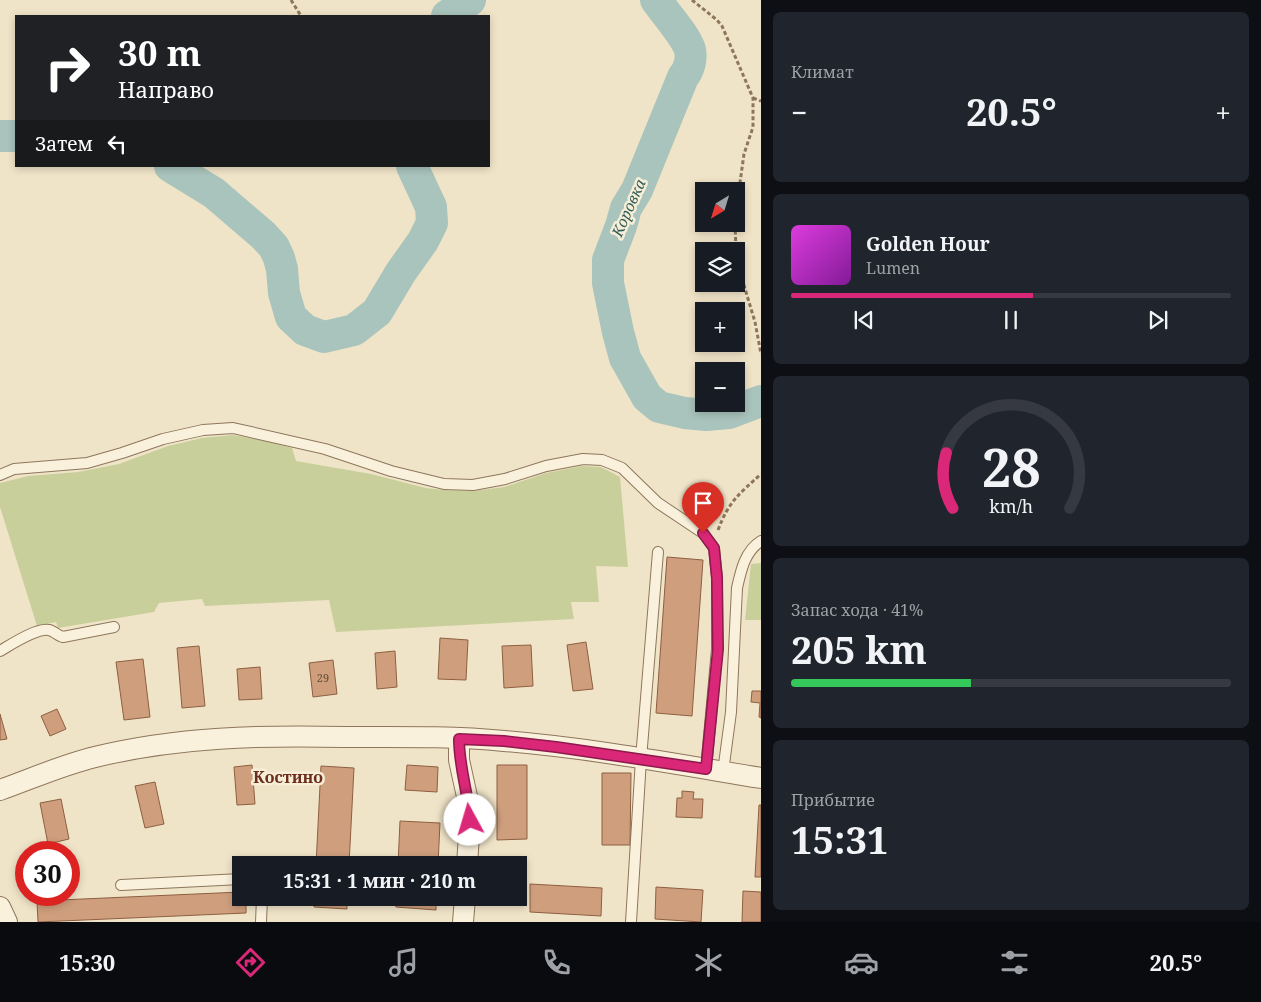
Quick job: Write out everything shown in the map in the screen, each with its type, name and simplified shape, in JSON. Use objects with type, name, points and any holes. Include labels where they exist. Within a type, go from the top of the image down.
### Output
[{"type":"street","points":[[0,790],[65,766],[96,757],[162,745],[270,736],[504,741],[761,778]]},
{"type":"street","points":[[459,739],[459,760],[470,820],[468,856]]},
{"type":"street","points":[[463,922],[464,906]]},
{"type":"street","points":[[0,907],[7,922]]},
{"type":"lane","points":[[0,475],[14,469],[87,463],[163,438],[203,430],[233,428],[325,449],[391,471],[444,484],[473,485],[546,466],[583,459],[602,460],[622,468],[658,503],[703,533],[714,548],[717,578],[718,649],[714,771]]},
{"type":"lane","points":[[714,771],[731,712],[737,588],[749,552],[761,540]]},
{"type":"lane","points":[[631,922],[658,552]]},
{"type":"lane","points":[[0,650],[46,629],[63,637],[114,627]]},
{"type":"lane","points":[[121,885],[232,879]]},
{"type":"lane","points":[[261,922],[262,906]]},
{"type":"path","points":[[291,0],[300,15]]},
{"type":"path","points":[[692,0],[722,26],[753,98],[753,127],[744,154],[740,182]]},
{"type":"path","points":[[753,98],[761,101]]},
{"type":"path","points":[[745,289],[755,322],[761,354]]},
{"type":"path","points":[[714,548],[724,514],[733,500],[761,474]]},
{"type":"green space","points":[[233,435],[292,448],[296,461],[371,474],[426,488],[444,490],[473,491],[504,487],[546,473],[582,466],[601,467],[620,477],[628,567],[596,566],[599,602],[571,602],[574,619],[336,632],[329,600],[205,606],[202,599],[159,603],[154,612],[58,628],[56,622],[37,626],[0,507],[0,483],[28,476],[78,472],[119,464],[168,446],[202,438]]},
{"type":"green space","points":[[761,563],[761,620],[745,620],[751,564]]},
{"type":"building","points":[[667,557],[703,560],[692,716],[656,713]]},
{"type":"building","points":[[440,638],[468,640],[466,680],[438,679]]},
{"type":"building","points":[[586,642],[593,689],[573,691],[567,645]]},
{"type":"building","points":[[531,645],[533,686],[504,688],[502,646]]},
{"type":"building","points":[[199,646],[205,706],[182,708],[177,648]]},
{"type":"building","points":[[395,651],[397,687],[377,689],[375,653]]},
{"type":"building","points":[[143,659],[150,717],[124,720],[116,662]]},
{"type":"building","points":[[333,660],[337,694],[313,697],[309,663]]},
{"type":"building","points":[[260,667],[262,699],[239,700],[237,669]]},
{"type":"building","points":[[752,691],[761,691],[761,718],[759,717],[760,703],[751,702]]},
{"type":"building","points":[[57,709],[66,729],[50,736],[41,716]]},
{"type":"building","points":[[0,714],[7,739],[0,740]]},
{"type":"building","points":[[252,765],[255,804],[237,805],[234,767]]},
{"type":"building","points":[[407,765],[438,767],[437,792],[405,790]]},
{"type":"building","points":[[497,765],[527,765],[527,839],[497,840]]},
{"type":"building","points":[[321,766],[354,768],[349,856],[316,856]]},
{"type":"building","points":[[602,773],[631,773],[630,845],[602,845]]},
{"type":"building","points":[[155,782],[164,824],[145,828],[135,786]]},
{"type":"building","points":[[682,791],[694,792],[693,799],[703,799],[702,818],[676,817],[677,798],[682,798]]},
{"type":"building","points":[[61,799],[69,839],[47,841],[40,803]]},
{"type":"building","points":[[759,805],[761,805],[761,877],[755,877]]},
{"type":"building","points":[[400,821],[440,823],[438,856],[398,856]]},
{"type":"building","points":[[530,884],[602,888],[601,916],[530,912]]},
{"type":"building","points":[[656,887],[703,890],[701,922],[655,919]]},
{"type":"building","points":[[743,891],[761,892],[761,922],[742,922]]},
{"type":"building","points":[[232,892],[232,906],[246,906],[246,913],[38,922],[37,906],[80,906],[80,899]]},
{"type":"building","points":[[347,906],[347,909],[314,907]]},
{"type":"building","points":[[436,906],[436,910],[396,907]]},
{"type":"waterway","name":"Коровка","points":[[448,15],[470,0]]},
{"type":"waterway","name":"Коровка","points":[[656,0],[688,44],[691,53],[688,68],[637,190],[626,208],[608,260],[608,283],[618,332],[625,358],[647,397],[659,407],[685,413],[706,415],[729,413],[761,401]]},
{"type":"waterway","name":"Коровка","points":[[0,136],[15,136]]},
{"type":"waterway","name":"Коровка","points":[[172,167],[214,193],[263,235],[274,247],[282,269],[284,293],[291,317],[305,330],[324,337],[354,330],[377,312],[401,272],[423,241],[432,223],[431,207],[412,167]]},
{"type":"district","name":"Костино","points":[[288,777]]},
{"type":"route","points":[[470,820],[459,760],[459,739],[504,741],[556,747],[706,769],[718,649],[717,578],[714,548],[703,533]]}]
